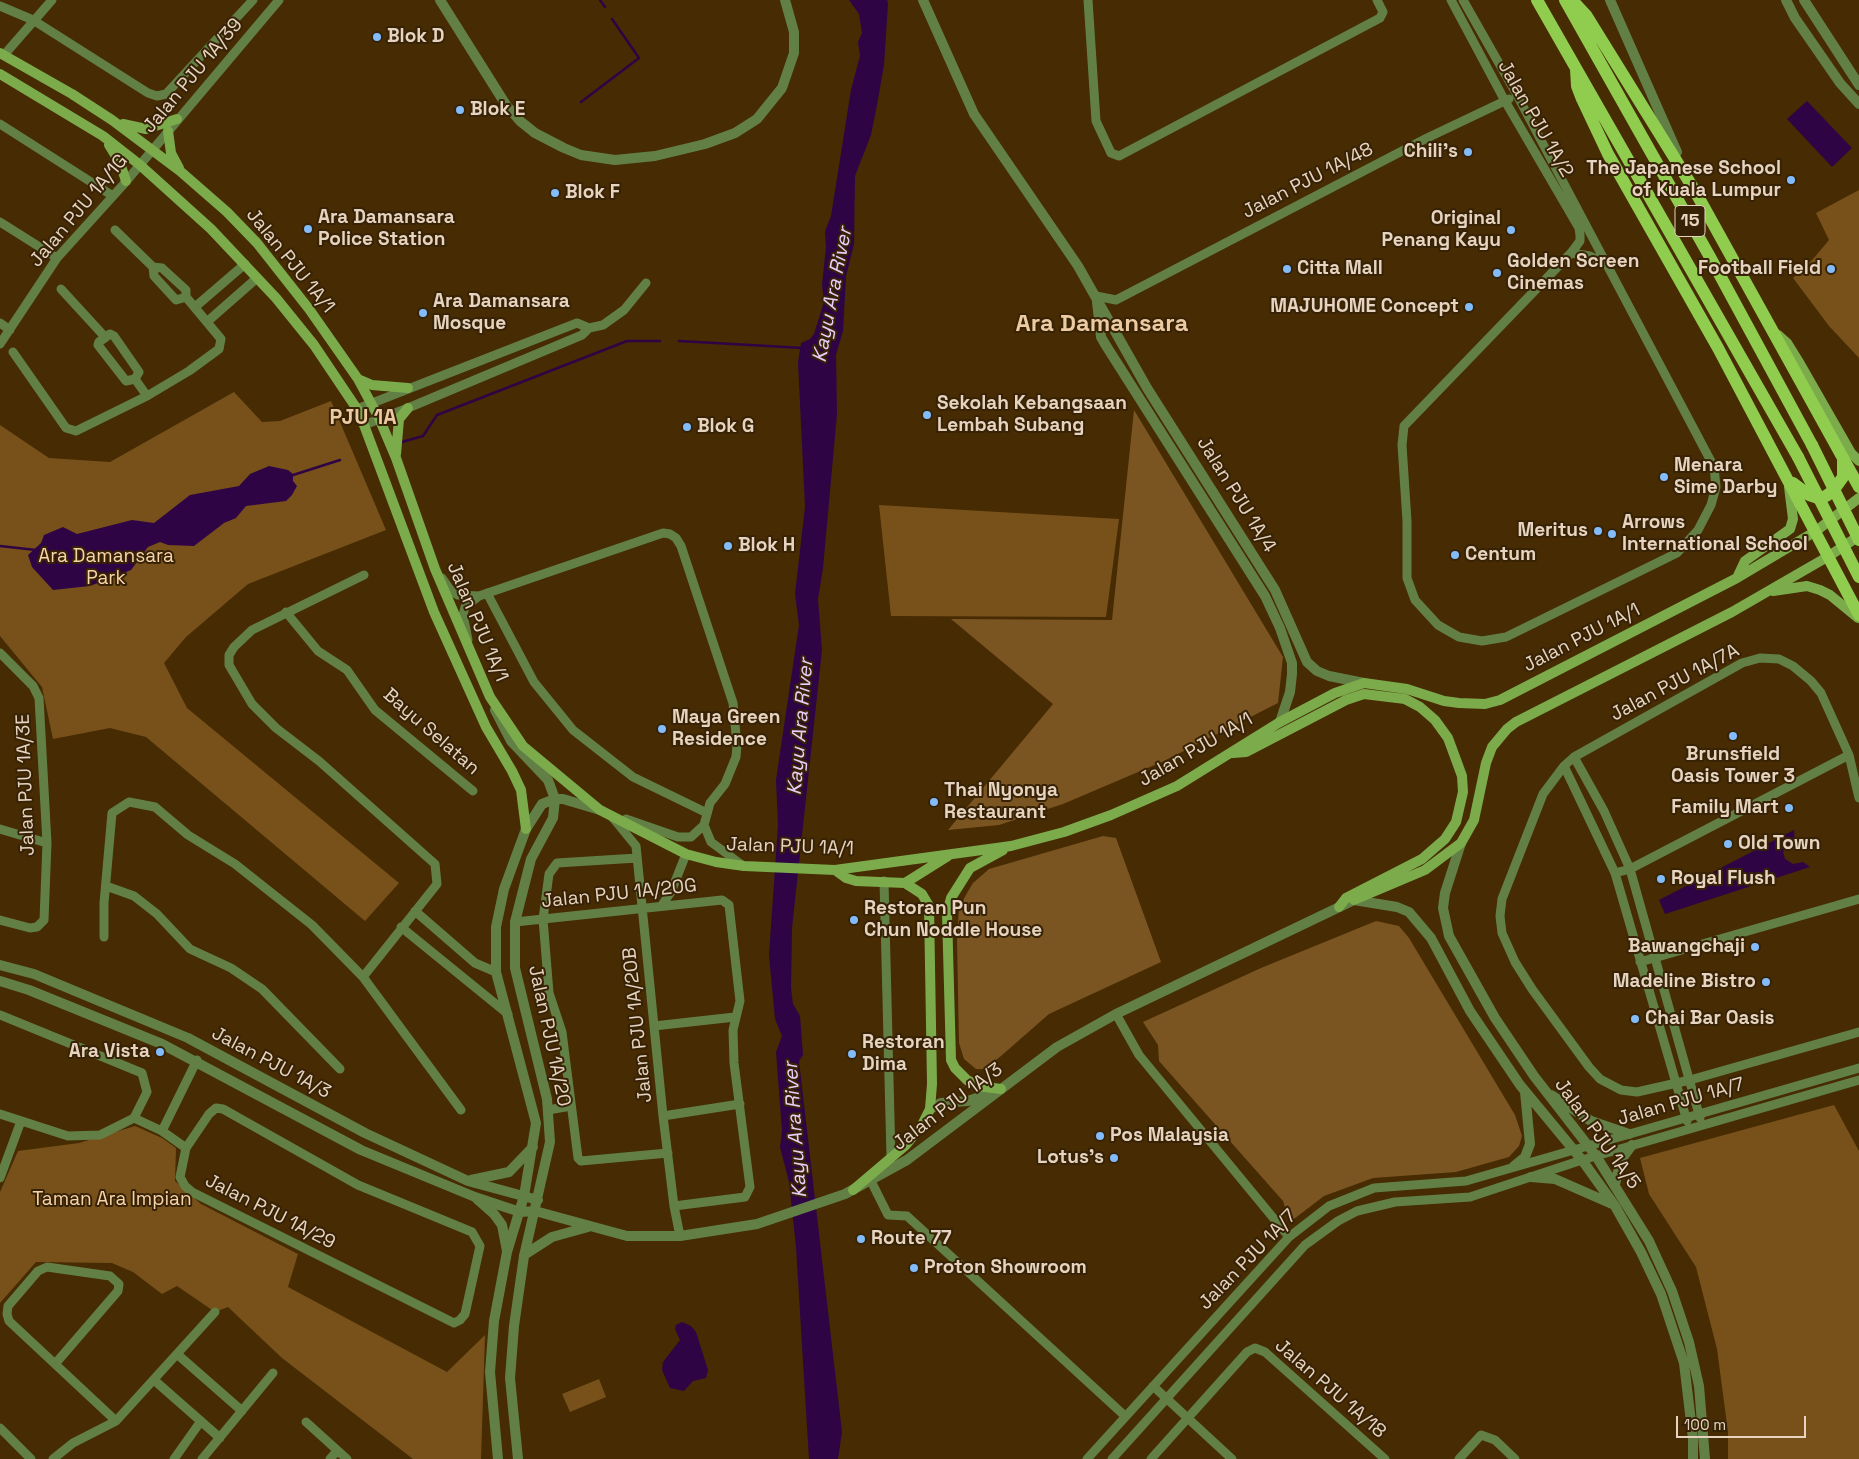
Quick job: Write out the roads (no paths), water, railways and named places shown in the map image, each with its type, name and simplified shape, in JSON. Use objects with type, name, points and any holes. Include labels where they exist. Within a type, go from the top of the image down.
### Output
[{"type":"main road","name":"15","points":[[1537,0],[1798,457],[1859,577]]},
{"type":"main road","name":"15","points":[[1565,0],[1706,249],[1812,445],[1859,540]]},
{"type":"main road","points":[[1572,0],[1592,23],[1695,191],[1859,487]]},
{"type":"main road","name":"Jalan PJU 1A/1","points":[[2,54],[72,94],[112,120],[180,171],[227,212],[257,244],[310,310],[358,379],[379,418],[396,458],[435,569],[490,697],[523,746],[600,810],[613,818],[686,854],[716,862],[744,866],[833,870],[1011,846],[1064,832],[1111,815],[1177,786],[1280,722],[1335,693],[1364,683],[1407,688],[1444,701],[1459,703],[1485,704],[1500,700],[1737,578],[1816,531],[1859,498]]},
{"type":"main road","points":[[1576,68],[1577,86],[1608,154],[1718,348],[1816,531],[1859,617]]},
{"type":"main road","name":"Jalan PJU 1A/1","points":[[0,74],[103,136],[140,165],[211,229],[245,264],[314,345],[357,409],[434,612],[486,728],[512,771],[521,790],[526,829]]},
{"type":"main road","points":[[112,120],[136,128],[146,129],[177,119]]},
{"type":"main road","points":[[168,131],[171,152],[180,171]]},
{"type":"main road","points":[[103,136],[120,163],[126,181]]},
{"type":"main road","points":[[1772,329],[1786,343],[1851,453],[1859,460]]},
{"type":"main road","points":[[358,379],[372,385],[408,388]]},
{"type":"main road","points":[[396,458],[399,419],[408,408]]},
{"type":"main road","points":[[1788,479],[1809,495],[1818,498],[1826,496],[1834,491],[1843,477],[1843,458]]},
{"type":"main road","points":[[1737,578],[1745,561],[1790,529],[1793,519],[1788,479]]},
{"type":"main road","points":[[1354,900],[1425,870],[1461,843],[1474,820],[1486,763],[1492,747],[1507,729],[1766,592],[1829,556],[1859,536]]},
{"type":"main road","points":[[1853,603],[1850,577],[1859,565]]},
{"type":"main road","points":[[1766,592],[1807,586],[1830,595],[1859,617]]},
{"type":"main road","points":[[1232,753],[1246,752],[1346,700],[1364,694],[1404,699],[1420,707],[1435,720],[1448,738],[1462,776],[1463,792],[1456,822],[1446,839],[1422,859],[1346,898],[1339,907]]},
{"type":"main road","points":[[1001,1089],[978,1086],[967,1080],[955,1068],[951,1060],[947,913],[951,898],[970,868],[1011,846]]},
{"type":"main road","points":[[905,884],[951,854]]},
{"type":"main road","points":[[833,870],[846,878],[856,881],[884,881],[905,884],[922,894],[929,906],[932,1084],[930,1109],[914,1136],[870,1179],[853,1190]]},
{"type":"street","points":[[2,54],[52,0]]},
{"type":"street","points":[[0,6],[33,20],[148,93],[157,96],[166,94],[253,0]]},
{"type":"street","name":"Jalan PJU 1A/39","points":[[152,150],[279,0]]},
{"type":"street","points":[[440,0],[506,105],[520,121],[544,138],[573,152],[598,159],[615,160],[655,156],[705,144],[734,133],[757,119],[782,88],[794,53],[794,32],[785,0]]},
{"type":"street","name":"Jalan PJU 1A/4","points":[[923,0],[974,114],[1078,266],[1147,388],[1275,590],[1307,662],[1311,667],[1328,676],[1364,683]]},
{"type":"street","points":[[1088,0],[1096,121],[1112,153],[1118,156],[1380,18],[1383,12],[1377,0]]},
{"type":"street","name":"Jalan PJU 1A/2","points":[[1451,0],[1505,101],[1579,228],[1580,241],[1571,253],[1404,426],[1402,445],[1407,521],[1407,578],[1415,600],[1438,625],[1459,637],[1482,641],[1506,637],[1677,553],[1698,530],[1711,505],[1716,487],[1714,467],[1516,95],[1463,0]]},
{"type":"street","points":[[1610,0],[1695,191]]},
{"type":"street","points":[[1786,0],[1795,18],[1840,83],[1859,104]]},
{"type":"street","points":[[1804,0],[1859,84]]},
{"type":"street","name":"Jalan PJU 1A/48","points":[[1116,300],[1427,138],[1516,95]]},
{"type":"street","points":[[0,124],[113,196]]},
{"type":"street","name":"Jalan PJU 1A/1G","points":[[0,344],[57,258],[152,150]]},
{"type":"street","points":[[0,222],[57,258]]},
{"type":"street","points":[[115,230],[153,267],[154,276],[176,300],[186,297]]},
{"type":"street","points":[[1571,253],[1590,256],[1606,264]]},
{"type":"street","points":[[195,307],[245,264]]},
{"type":"street","points":[[13,352],[58,417],[71,431],[76,431],[147,396],[189,371],[219,349],[221,339],[208,321],[186,297],[186,290],[158,266],[153,267]]},
{"type":"street","points":[[208,321],[257,278]]},
{"type":"street","points":[[364,425],[582,335],[589,328],[602,325],[614,318],[631,303],[646,283]]},
{"type":"street","points":[[61,289],[105,337]]},
{"type":"street","points":[[1096,296],[1116,300],[1108,317]]},
{"type":"street","name":"Jalan PJU 1A/4","points":[[1096,296],[1101,337],[1265,596],[1280,628],[1292,663],[1290,692],[1280,722]]},
{"type":"street","points":[[0,323],[10,330]]},
{"type":"street","points":[[357,409],[577,323],[589,328]]},
{"type":"street","points":[[110,334],[114,336],[140,372],[135,379],[126,381],[98,345],[99,342],[110,334]]},
{"type":"street","points":[[135,379],[147,396]]},
{"type":"street","points":[[435,569],[451,591],[458,595],[483,594],[663,533],[670,534],[676,538],[681,546],[735,715],[738,745],[736,757],[730,774],[714,797],[704,825],[692,837],[678,837],[600,810],[555,799],[548,780],[510,741],[490,697]]},
{"type":"street","points":[[363,977],[438,881],[433,860],[319,761],[276,728],[252,704],[228,665],[229,655],[234,647],[252,630],[364,575]]},
{"type":"street","points":[[471,652],[463,615],[465,607],[483,594]]},
{"type":"street","points":[[483,594],[534,682],[573,730],[633,777],[707,813]]},
{"type":"street","name":"Bayu Selatan","points":[[286,612],[318,651],[347,670],[375,710],[473,791]]},
{"type":"street","points":[[1280,628],[1290,621]]},
{"type":"street","name":"Jalan PJU 1A/3E","points":[[0,653],[33,686],[38,698],[47,843],[44,920],[37,928],[0,920]]},
{"type":"street","name":"Jalan PJU 1A/7A","points":[[1859,798],[1849,755],[1821,694],[1811,681],[1793,666],[1779,659],[1760,658],[1742,663],[1574,757],[1564,766],[1542,794],[1502,899],[1500,916],[1502,933],[1515,962],[1532,989],[1589,1067],[1600,1079],[1620,1090],[1629,1092],[1690,1080],[1859,1032]]},
{"type":"street","points":[[1615,873],[1630,869],[1849,755]]},
{"type":"street","points":[[1574,757],[1604,811],[1630,869],[1702,1125]]},
{"type":"street","points":[[1564,766],[1615,873],[1689,1129]]},
{"type":"street","name":"Jalan PJU 1A/20","points":[[498,1459],[490,1372],[494,1320],[507,1252],[524,1196],[534,1146],[536,1123],[496,972],[496,927],[504,889],[526,829],[542,804],[555,799],[553,818],[532,859],[515,922],[514,968],[532,1033],[548,1110],[550,1142],[518,1290],[510,1378],[518,1459]]},
{"type":"street","points":[[104,937],[112,813],[129,802],[156,807],[188,835],[235,864],[312,925],[363,977],[461,1110]]},
{"type":"street","name":"Jalan PJU 1A/20B","points":[[613,818],[636,846],[663,1116],[674,1206],[680,1236]]},
{"type":"street","points":[[704,825],[711,842],[744,866]]},
{"type":"street","points":[[0,829],[47,843]]},
{"type":"street","name":"Jalan PJU 1A/5","points":[[1461,843],[1445,893],[1443,908],[1449,936],[1495,1018],[1546,1092],[1596,1156],[1649,1241],[1672,1290],[1689,1342],[1699,1386],[1705,1459]]},
{"type":"street","points":[[662,905],[671,892],[686,854]]},
{"type":"street","points":[[637,858],[557,863],[549,874],[543,919],[549,993],[562,1032],[578,1158],[581,1161],[668,1153]]},
{"type":"street","name":"Jalan PJU 1A/3","points":[[884,881],[890,1158]]},
{"type":"street","points":[[106,886],[134,896],[157,914],[190,949],[231,968],[262,989],[340,1068]]},
{"type":"street","points":[[1640,962],[1859,899]]},
{"type":"street","name":"Jalan PJU 1A/5","points":[[1354,900],[1397,907],[1408,912],[1419,922],[1431,938],[1470,1011],[1525,1092],[1582,1160],[1616,1206],[1660,1294],[1676,1338],[1686,1379],[1693,1439],[1693,1459]]},
{"type":"street","name":"Jalan PJU 1A/3","points":[[870,1179],[907,1160],[1057,1048],[1116,1014],[1354,900]]},
{"type":"street","name":"Jalan PJU 1A/20G","points":[[515,922],[662,905],[726,901],[729,905],[740,1001],[735,1016]]},
{"type":"street","points":[[415,911],[475,963],[496,972]]},
{"type":"street","name":"Jalan PJU 1A/20","points":[[402,927],[508,1014]]},
{"type":"street","name":"Jalan PJU 1A/3","points":[[0,965],[34,974],[188,1038],[366,1133],[468,1180],[524,1196],[536,1206]]},
{"type":"street","name":"Jalan PJU 1A/3","points":[[0,981],[29,990],[162,1044],[197,1060],[361,1150],[475,1197],[520,1212]]},
{"type":"street","points":[[1116,1014],[1139,1055],[1289,1237]]},
{"type":"street","points":[[0,1015],[142,1073],[147,1092],[134,1118],[100,1135],[68,1136],[0,1114]]},
{"type":"street","points":[[654,1026],[735,1016],[733,1030],[734,1063],[750,1186],[745,1197],[674,1206]]},
{"type":"street","points":[[162,1131],[197,1060]]},
{"type":"street","name":"Jalan PJU 1A/7","points":[[1087,1459],[1289,1237],[1329,1206],[1374,1188],[1466,1181],[1859,1068]]},
{"type":"street","name":"Jalan PJU 1A/7","points":[[1112,1459],[1305,1245],[1338,1221],[1357,1211],[1395,1202],[1470,1197],[1582,1160],[1859,1080]]},
{"type":"street","points":[[930,1109],[941,1103],[968,1101],[1001,1089]]},
{"type":"street","points":[[1514,1166],[1525,1157],[1530,1144],[1525,1092]]},
{"type":"street","points":[[1546,1092],[1591,1121],[1629,1134]]},
{"type":"street","points":[[663,1116],[740,1104]]},
{"type":"street","points":[[548,1110],[571,1106]]},
{"type":"street","name":"Jalan PJU 1A/29","points":[[216,1108],[223,1109],[358,1186],[472,1232],[480,1246],[465,1314],[454,1323],[192,1192],[184,1186],[180,1177],[186,1148],[209,1114],[216,1108]]},
{"type":"street","points":[[134,1118],[162,1131],[186,1148]]},
{"type":"street","points":[[0,1178],[21,1121]]},
{"type":"street","points":[[1615,1184],[1621,1160],[1632,1145]]},
{"type":"street","points":[[468,1180],[509,1172],[534,1146]]},
{"type":"street","points":[[1531,1177],[1554,1179],[1597,1196],[1616,1206]]},
{"type":"street","points":[[870,1179],[888,1215],[906,1216],[1125,1416]]},
{"type":"street","points":[[520,1212],[536,1206],[589,1227],[626,1236],[680,1236],[756,1224],[853,1190]]},
{"type":"street","points":[[475,1197],[494,1214],[502,1225],[507,1252]]},
{"type":"street","points":[[524,1256],[552,1237],[589,1227]]},
{"type":"street","points":[[55,1364],[118,1291],[119,1284],[110,1276],[47,1267],[38,1271],[8,1306],[6,1314],[9,1321],[55,1364],[116,1421]]},
{"type":"street","points":[[53,1459],[73,1443],[116,1421],[215,1312]]},
{"type":"street","name":"Jalan PJU 1A/18","points":[[1151,1459],[1251,1349],[1261,1349],[1384,1459]]},
{"type":"street","points":[[177,1354],[242,1411]]},
{"type":"street","points":[[202,1459],[273,1373]]},
{"type":"street","points":[[154,1380],[220,1438]]},
{"type":"street","points":[[1153,1386],[1232,1459]]},
{"type":"street","points":[[174,1459],[201,1421]]},
{"type":"street","points":[[306,1422],[347,1459]]},
{"type":"street","points":[[0,1428],[31,1459]]},
{"type":"street","points":[[1459,1459],[1481,1435],[1495,1440],[1515,1459]]},
{"type":"street","points":[[330,1459],[337,1451]]},
{"type":"water","name":"Kayu Ara River","points":[[849,0],[887,0],[888,3],[884,65],[877,105],[871,135],[855,176],[854,244],[846,276],[843,331],[836,355],[837,414],[823,568],[818,599],[822,650],[792,928],[791,988],[793,1004],[800,1016],[803,1055],[799,1061],[842,1432],[838,1459],[809,1459],[796,1247],[789,1182],[780,1147],[782,1131],[776,1052],[782,1036],[775,1019],[769,955],[778,825],[776,780],[799,625],[795,594],[805,507],[798,362],[801,343],[810,339],[814,334],[824,302],[822,285],[826,247],[825,231],[831,216],[851,90],[860,56],[858,42],[862,33],[859,14]]},
{"type":"water","points":[[1807,101],[1852,148],[1832,167],[1787,119]]},
{"type":"water","points":[[269,466],[288,470],[293,474],[293,481],[297,486],[292,495],[286,501],[246,506],[236,518],[224,523],[194,546],[168,545],[160,542],[148,547],[131,570],[90,586],[53,590],[32,567],[28,555],[41,543],[44,535],[63,527],[77,534],[132,520],[154,523],[190,495],[239,486],[250,474]]},
{"type":"water","points":[[1794,830],[1795,843],[1786,847],[1783,852],[1785,859],[1793,864],[1803,862],[1810,867],[1665,914],[1659,900]]},
{"type":"water","points":[[682,1322],[691,1326],[696,1332],[708,1370],[706,1378],[693,1381],[684,1391],[670,1388],[662,1370],[663,1362],[680,1340],[675,1329],[676,1325]]},
{"type":"waterway","points":[[600,0],[605,7]]},
{"type":"waterway","points":[[581,102],[639,58],[612,19]]},
{"type":"waterway","points":[[402,442],[423,436],[437,415],[627,341],[660,341]]},
{"type":"waterway","name":"Kayu Ara River","points":[[679,341],[803,348]]},
{"type":"waterway","points":[[290,476],[340,460]]},
{"type":"waterway","points":[[0,546],[36,550]]},
{"type":"place","name":"Blok D","points":[[377,37]]},
{"type":"place","name":"Blok E","points":[[460,110]]},
{"type":"place","name":"Chili's","points":[[1468,152]]},
{"type":"place","name":"The Japanese School of Kuala Lumpur","points":[[1791,180]]},
{"type":"place","name":"Blok F","points":[[555,193]]},
{"type":"place","name":"Ara Damansara Police Station","points":[[308,229]]},
{"type":"place","name":"Original Penang Kayu","points":[[1511,230]]},
{"type":"place","name":"Citta Mall","points":[[1287,269]]},
{"type":"place","name":"Football Field","points":[[1831,269]]},
{"type":"place","name":"Golden Screen Cinemas","points":[[1497,273]]},
{"type":"place","name":"MAJUHOME Concept","points":[[1469,307]]},
{"type":"place","name":"Ara Damansara Mosque","points":[[423,313]]},
{"type":"place","name":"Sekolah Kebangsaan Lembah Subang","points":[[927,415]]},
{"type":"place","name":"Blok G","points":[[687,427]]},
{"type":"place","name":"Menara Sime Darby","points":[[1664,477]]},
{"type":"place","name":"Meritus","points":[[1598,531]]},
{"type":"place","name":"Arrows International School","points":[[1612,534]]},
{"type":"place","name":"Blok H","points":[[728,546]]},
{"type":"place","name":"Centum","points":[[1455,555]]},
{"type":"place","name":"Maya Green Residence","points":[[662,729]]},
{"type":"place","name":"Brunsfield Oasis Tower 3","points":[[1733,736]]},
{"type":"place","name":"Thai Nyonya Restaurant","points":[[934,802]]},
{"type":"place","name":"Family Mart","points":[[1789,808]]},
{"type":"place","name":"Old Town","points":[[1728,844]]},
{"type":"place","name":"Royal Flush","points":[[1661,879]]},
{"type":"place","name":"Restoran Pun Chun Noddle House","points":[[854,920]]},
{"type":"place","name":"Bawangchaji","points":[[1755,947]]},
{"type":"place","name":"Madeline Bistro","points":[[1766,982]]},
{"type":"place","name":"Chai Bar Oasis","points":[[1635,1019]]},
{"type":"place","name":"Ara Vista","points":[[160,1052]]},
{"type":"place","name":"Restoran Dima","points":[[852,1054]]},
{"type":"place","name":"Pos Malaysia","points":[[1100,1136]]},
{"type":"place","name":"Lotus's","points":[[1114,1158]]},
{"type":"place","name":"Route 77","points":[[861,1239]]},
{"type":"place","name":"Proton Showroom","points":[[914,1268]]},
{"type":"district","name":"Ara Damansara","points":[[1102,324]]},
{"type":"district","name":"PJU 1A","points":[[363,418]]},
{"type":"park label","name":"Ara Damansara Park","points":[[106,568]]},
{"type":"park label","name":"Taman Ara Impian","points":[[112,1200]]}]
